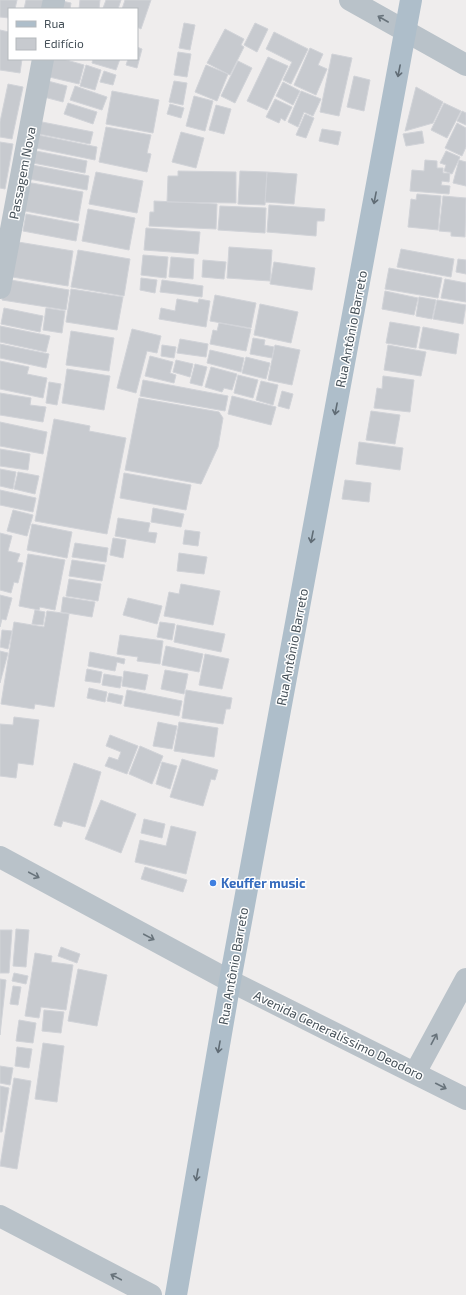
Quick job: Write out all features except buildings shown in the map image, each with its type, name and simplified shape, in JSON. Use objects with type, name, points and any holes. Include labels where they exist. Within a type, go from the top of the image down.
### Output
[{"type":"main road","name":"Rua Antônio Barreto","points":[[176,1295],[230,981],[411,0]]},
{"type":"street","points":[[350,0],[466,65]]},
{"type":"street","name":"Passagem Nova","points":[[0,288],[43,60]]},
{"type":"street","name":"Avenida Generalíssimo Deodoro","points":[[0,857],[230,981],[466,1099]]},
{"type":"street","points":[[415,1073],[466,979]]},
{"type":"street","points":[[0,1216],[151,1295]]},
{"type":"place","name":"Keuffer music","points":[[213,883]]}]
